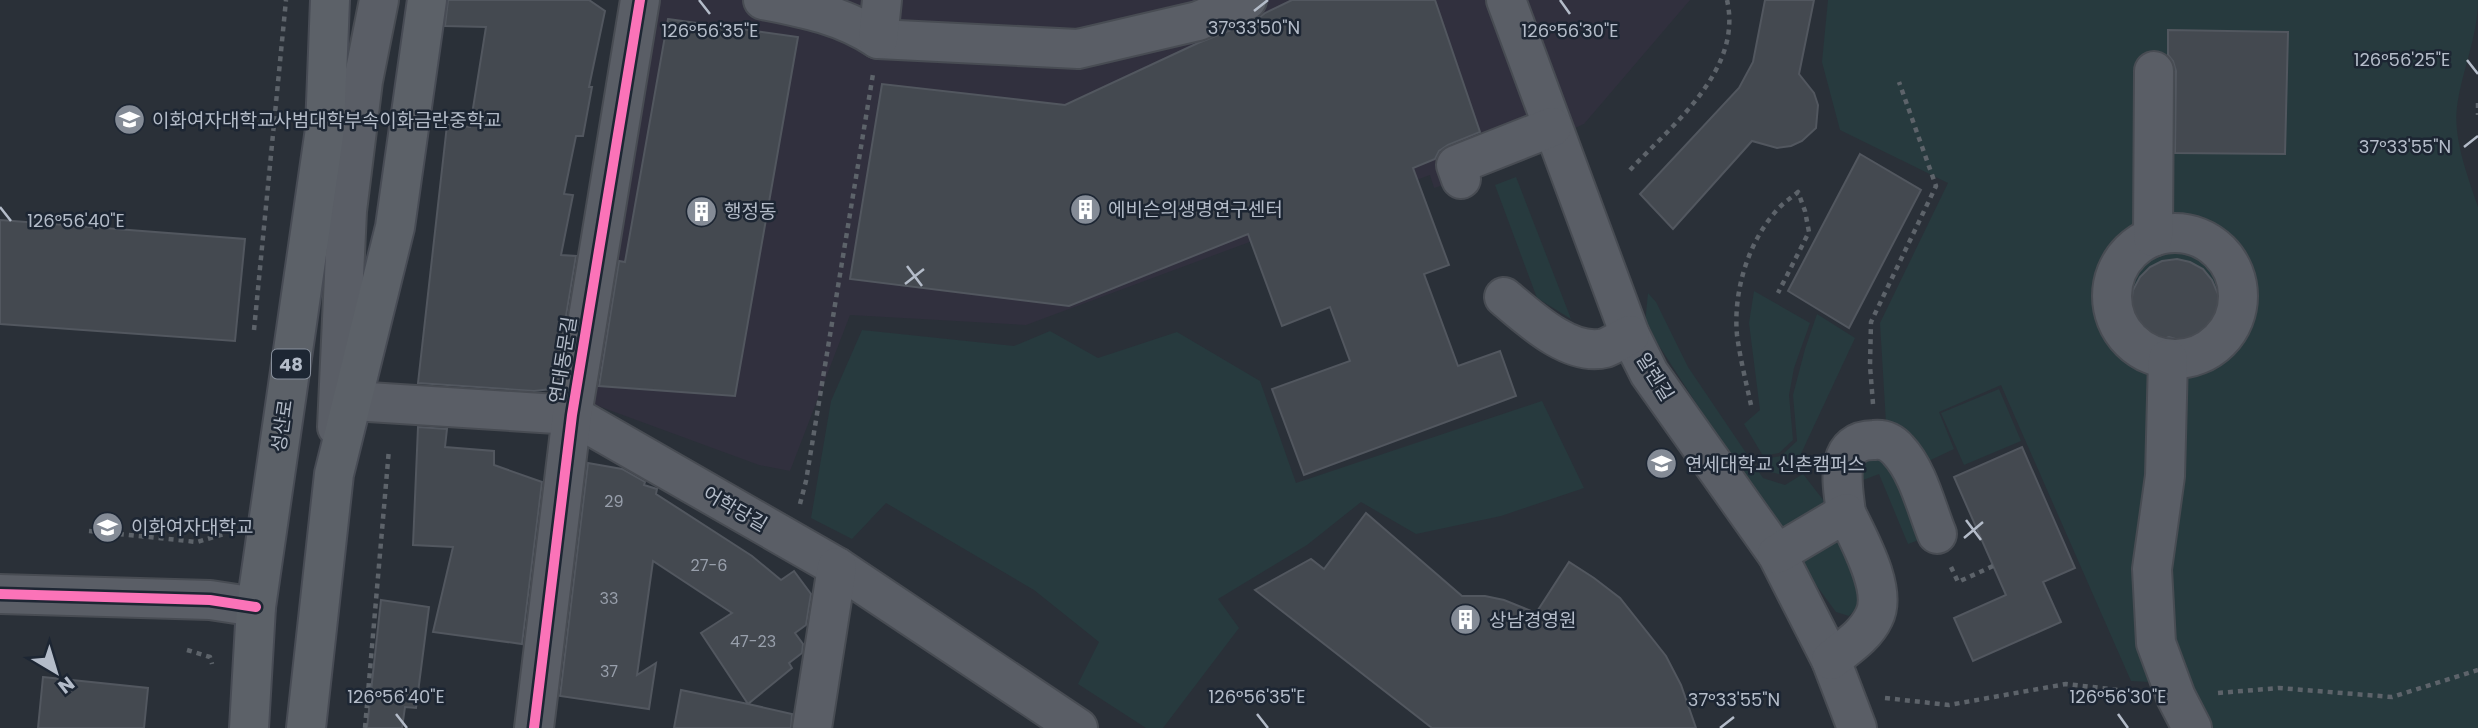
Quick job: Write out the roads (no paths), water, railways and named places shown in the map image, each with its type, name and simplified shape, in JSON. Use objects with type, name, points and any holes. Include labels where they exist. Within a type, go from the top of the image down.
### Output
[{"type":"main road","name":"성산로","points":[[249,728],[256,607],[325,129],[330,0]]},
{"type":"main road","points":[[306,728],[334,474],[395,227],[427,0]]},
{"type":"main road","points":[[312,680],[314,728]]},
{"type":"street","points":[[325,129],[355,0]]},
{"type":"street","points":[[334,474],[347,211],[363,81],[379,0]]},
{"type":"street","name":"연대동문길","points":[[525,722],[640,0]]},
{"type":"street","points":[[763,0],[825,13],[860,27],[878,39],[1078,49],[1198,21],[1247,0]]},
{"type":"street","points":[[878,39],[882,0]]},
{"type":"street","name":"알렌길","points":[[1506,0],[1630,335],[1649,373],[1777,554],[1831,660],[1857,728]]},
{"type":"street","points":[[2153,237],[2154,71]]},
{"type":"street","points":[[1461,179],[1456,165],[1552,127]]},
{"type":"street","points":[[2174,232],[2194,235],[2213,244],[2227,260],[2236,278],[2239,298],[2235,318],[2224,336],[2208,350],[2189,358],[2168,359],[2148,354],[2131,342],[2118,324],[2112,304],[2113,284],[2120,264],[2134,247],[2153,237],[2174,232]]},
{"type":"street","points":[[1504,298],[1545,331],[1576,347],[1604,348],[1630,335]]},
{"type":"street","points":[[2168,359],[2165,476],[2152,569],[2156,643],[2184,712]]},
{"type":"street","name":"어학당길","points":[[353,401],[572,415],[837,567],[1078,728]]},
{"type":"street","points":[[1831,660],[1861,636],[1875,617],[1879,602],[1868,559],[1846,513],[1842,471],[1843,459],[1850,449],[1864,440],[1875,439],[1884,439],[1897,448],[1910,465],[1937,534]]},
{"type":"street","points":[[1777,554],[1846,513]]},
{"type":"street","points":[[812,728],[837,567]]},
{"type":"street","points":[[0,594],[210,600],[256,607]]},
{"type":"place","name":"이화여자대학교사범대학부속이화금란중학교","points":[[129,120]]},
{"type":"place","name":"에비슨의생명연구센터","points":[[1085,209]]},
{"type":"place","name":"행정동","points":[[701,211]]},
{"type":"place","name":"연세대학교 신촌캠퍼스","points":[[1662,464]]},
{"type":"place","name":"이화여자대학교","points":[[108,527]]},
{"type":"place","name":"상남경영원","points":[[1466,620]]}]
